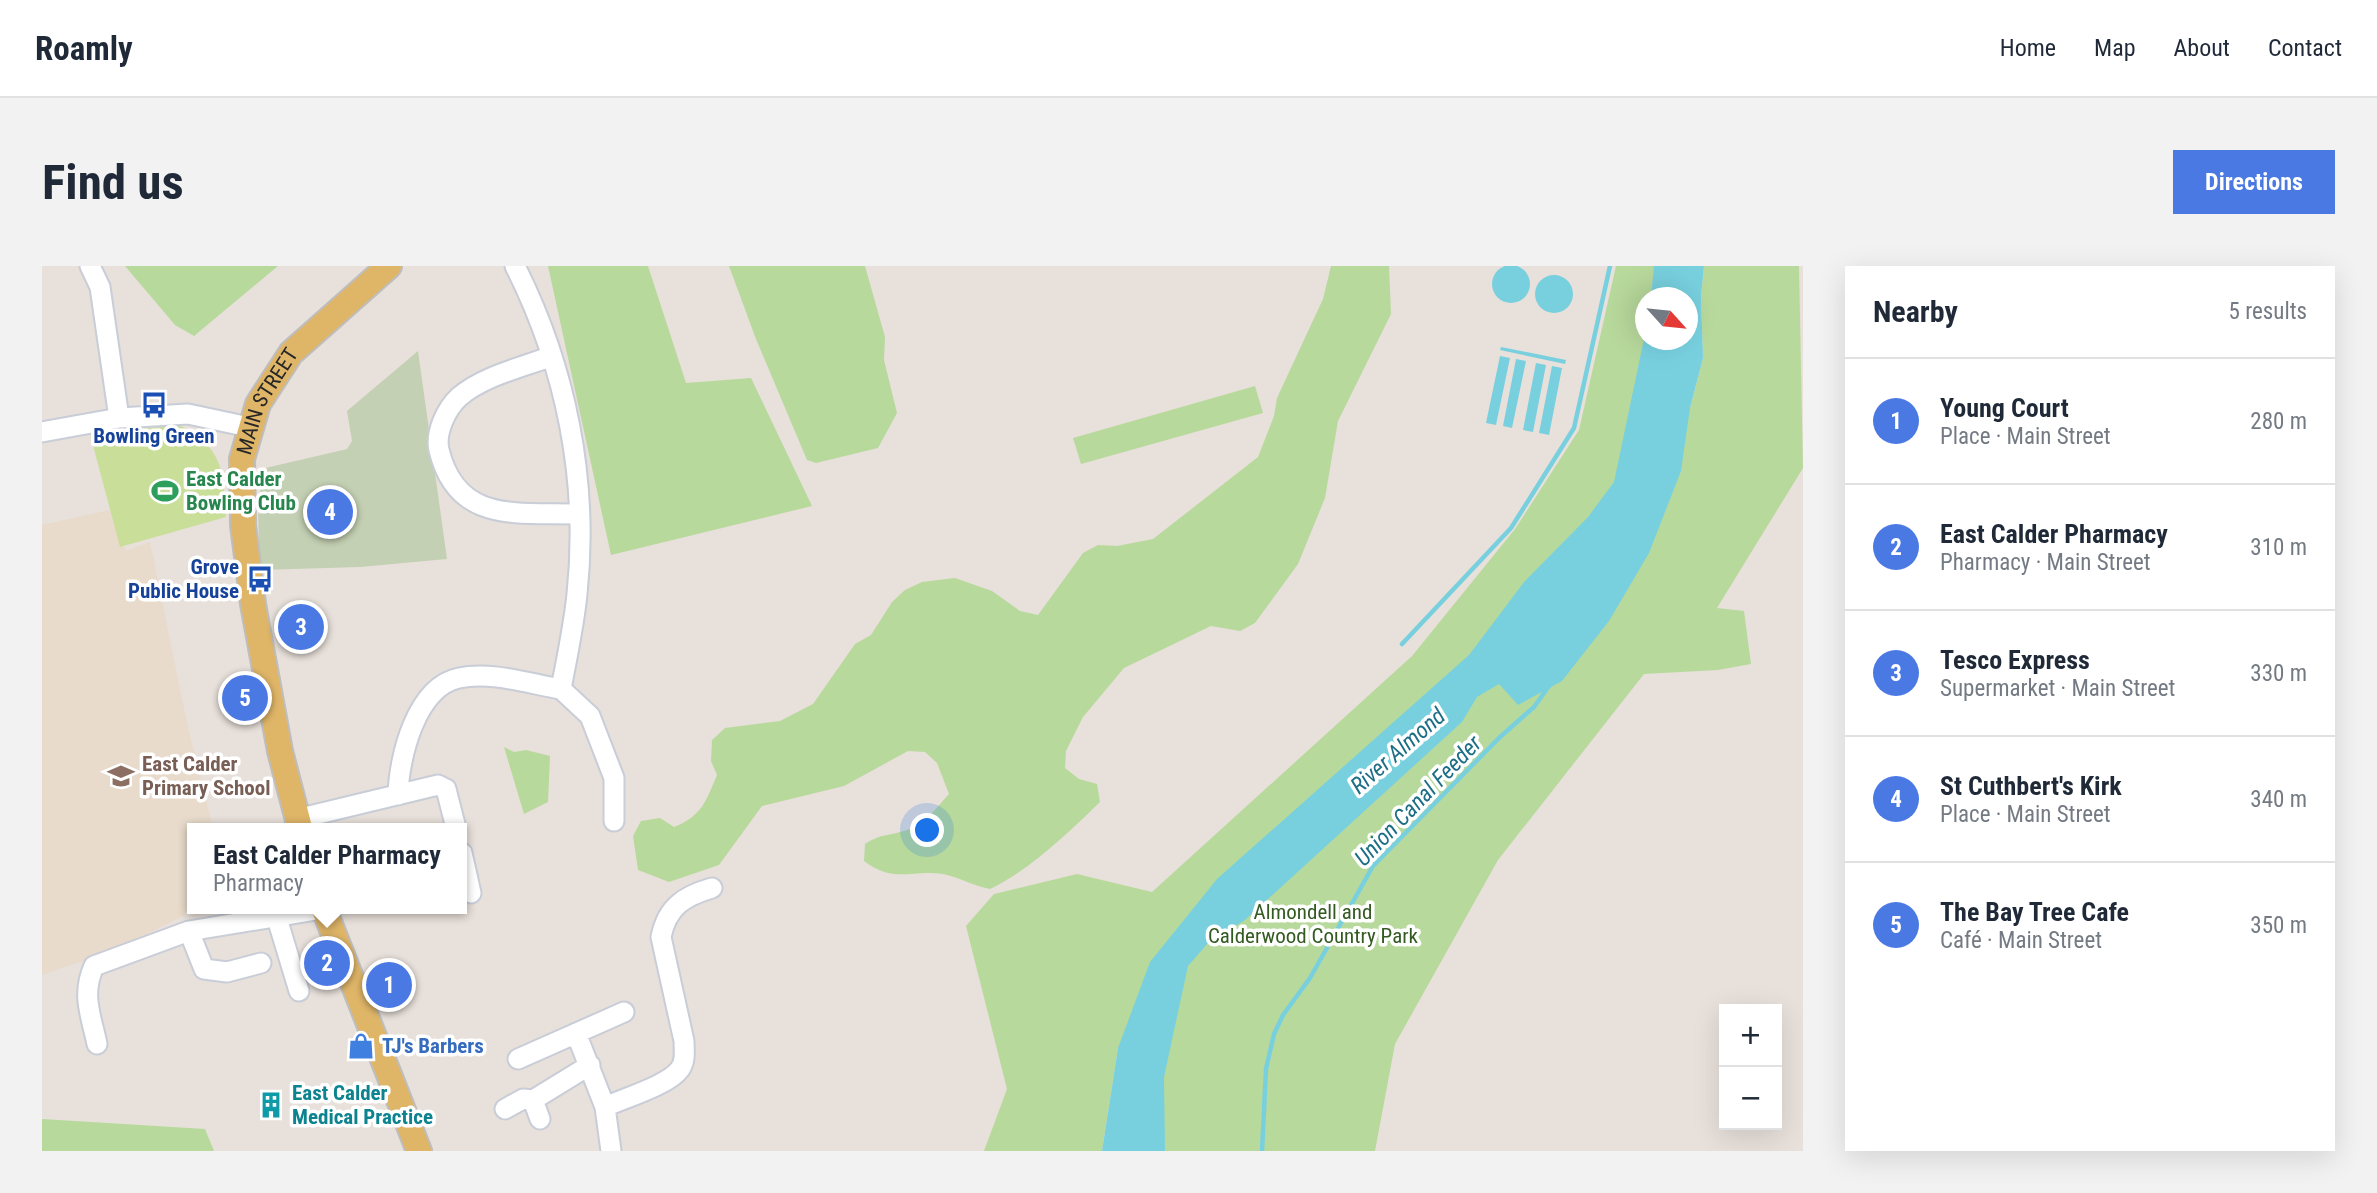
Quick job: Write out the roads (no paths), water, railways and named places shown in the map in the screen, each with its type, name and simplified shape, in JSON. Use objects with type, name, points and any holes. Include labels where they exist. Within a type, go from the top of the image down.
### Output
[{"type":"main road","name":"MAIN STREET","points":[[299,823],[280,751],[253,604],[240,484],[249,427],[258,404],[291,353],[389,266]]},
{"type":"main road","points":[[325,914],[419,1151]]},
{"type":"street","points":[[90,266],[100,287],[119,418]]},
{"type":"street","points":[[515,266],[534,304],[552,356],[567,407],[575,456],[578,594],[561,689]]},
{"type":"street","points":[[552,356],[486,382],[459,397],[444,417],[438,444],[445,475],[457,492],[475,504],[494,511],[578,514]]},
{"type":"street","points":[[42,432],[119,418],[188,414],[249,427]]},
{"type":"street","points":[[398,794],[399,767],[418,712],[436,690],[458,678],[483,676],[561,689],[590,716],[614,778],[614,821]]},
{"type":"street","points":[[302,823],[398,794],[438,785],[446,789],[455,823]]},
{"type":"street","points":[[467,875],[471,893]]},
{"type":"street","points":[[605,1107],[670,1079],[680,1069],[685,1057],[684,1041],[661,937],[664,922],[686,895],[712,888]]},
{"type":"street","points":[[101,1030],[86,1004],[87,983],[94,966],[189,931],[284,914]]},
{"type":"street","points":[[276,915],[299,991]]},
{"type":"street","points":[[189,931],[204,969],[227,972],[261,963]]},
{"type":"street","points":[[518,1059],[624,1012]]},
{"type":"street","points":[[576,1033],[605,1107],[611,1151]]},
{"type":"street","points":[[505,1109],[523,1099],[537,1109],[590,1065]]},
{"type":"water","points":[[1511,265],[1524,271],[1530,284],[1524,297],[1511,303],[1498,297],[1492,284],[1498,271]]},
{"type":"water","name":"River Almond","points":[[1654,266],[1704,266],[1701,296],[1703,358],[1690,408],[1681,471],[1649,553],[1609,621],[1562,681],[1518,705],[1499,684],[1477,697],[1462,722],[1245,920],[1208,943],[1188,966],[1164,1077],[1165,1151],[1102,1151],[1118,1048],[1150,962],[1217,879],[1469,655],[1524,582],[1588,517],[1614,482],[1642,350],[1698,350],[1698,287],[1652,287]]},
{"type":"water","points":[[1554,275],[1567,281],[1573,294],[1567,307],[1554,313],[1541,307],[1535,294],[1541,281]]},
{"type":"water","points":[[1501,347],[1566,360],[1565,364],[1500,350]]},
{"type":"water","points":[[1500,356],[1510,358],[1496,425],[1486,423]]},
{"type":"water","points":[[1516,359],[1526,361],[1512,428],[1503,426]]},
{"type":"water","points":[[1536,363],[1546,365],[1533,432],[1523,430]]},
{"type":"water","points":[[1552,366],[1562,368],[1549,435],[1539,433]]},
{"type":"waterway","points":[[1402,644],[1511,528],[1574,428],[1610,266]]},
{"type":"waterway","name":"Union Canal Feeder","points":[[1262,1151],[1266,1069],[1274,1034],[1283,1015],[1310,978],[1373,866],[1499,738],[1534,707],[1549,686]]},
{"type":"place","name":"Bowling Green","points":[[154,405]]},
{"type":"place","name":"East Calder Bowling Club","points":[[165,491]]},
{"type":"place","name":"St Cuthbert's Kirk","points":[[330,512]]},
{"type":"place","name":"Grove Public House","points":[[260,579]]},
{"type":"place","name":"Tesco Express","points":[[301,627]]},
{"type":"place","name":"The Bay Tree Cafe","points":[[245,698]]},
{"type":"place","name":"East Calder Primary School","points":[[121,776]]},
{"type":"place","name":"East Calder Pharmacy","points":[[327,963]]},
{"type":"place","name":"Young Court","points":[[389,985]]},
{"type":"place","name":"TJ's Barbers","points":[[361,1046]]},
{"type":"place","name":"East Calder Medical Practice","points":[[271,1105]]},
{"type":"park label","name":"Almondell and Calderwood Country Park","points":[[1313,924]]}]
